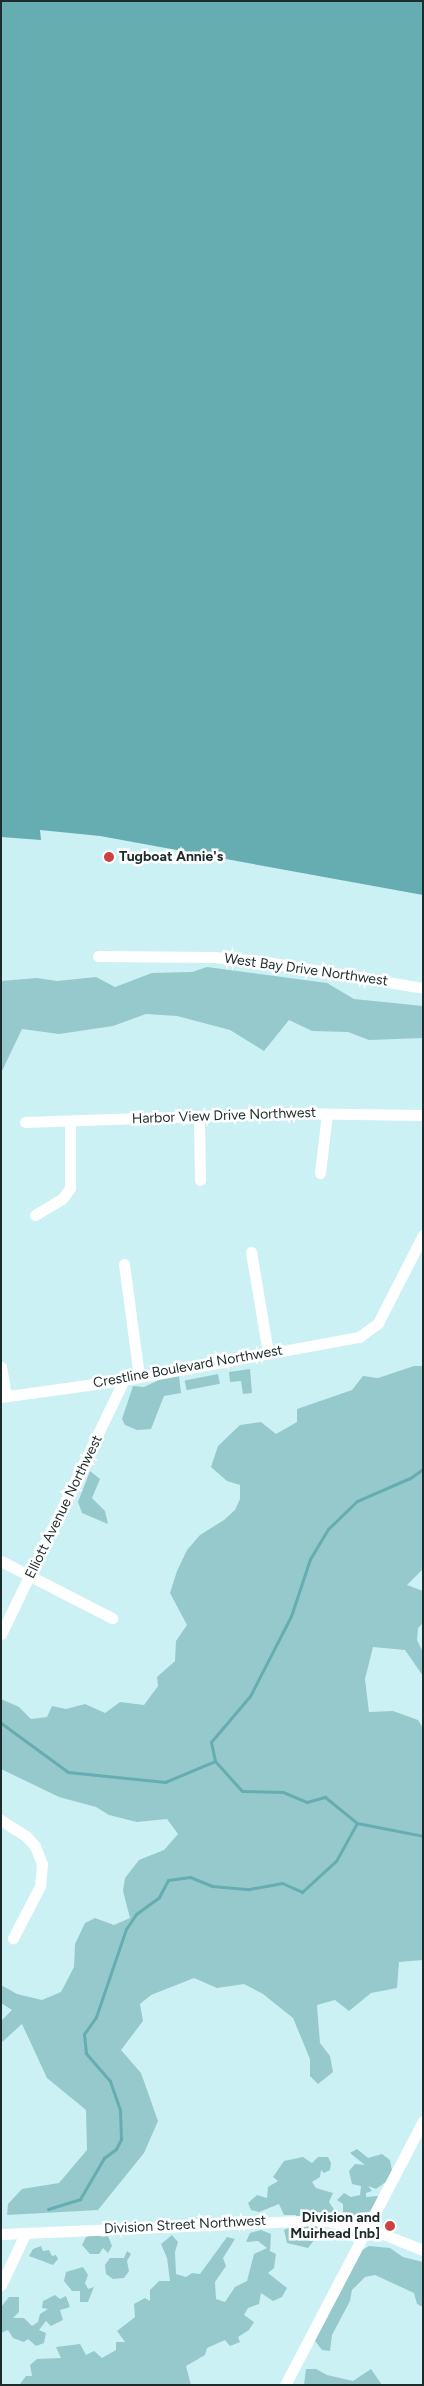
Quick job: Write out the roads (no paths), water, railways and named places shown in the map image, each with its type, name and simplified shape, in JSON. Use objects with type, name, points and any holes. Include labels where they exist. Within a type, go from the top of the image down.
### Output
[{"type":"street","name":"West Bay Drive Northwest","points":[[98,956],[214,957],[260,961],[423,988]]},
{"type":"street","name":"Harbor View Drive Northwest","points":[[25,1122],[326,1113],[423,1115]]},
{"type":"street","points":[[320,1173],[326,1113]]},
{"type":"street","points":[[199,1117],[200,1180]]},
{"type":"street","points":[[35,1215],[62,1199],[70,1188],[70,1121]]},
{"type":"street","name":"Crestline Boulevard Northwest","points":[[3,1397],[124,1380],[360,1338],[373,1330],[423,1236]]},
{"type":"street","points":[[251,1252],[268,1353]]},
{"type":"street","points":[[124,1264],[140,1376]]},
{"type":"street","points":[[1,1367],[3,1397]]},
{"type":"street","name":"Elliott Avenue Northwest","points":[[1,1634],[31,1576],[124,1380]]},
{"type":"street","points":[[1,1561],[112,1618]]},
{"type":"street","points":[[1,1820],[26,1836],[35,1846],[42,1864],[40,1886],[13,1938]]},
{"type":"street","points":[[285,2385],[365,2227],[423,2121]]},
{"type":"street","name":"Division Street Northwest","points":[[1,2234],[276,2220],[319,2220],[365,2227],[423,2250]]},
{"type":"street","points":[[1,2284],[26,2234]]},
{"type":"waterway","points":[[423,1469],[410,1478],[357,1501],[328,1529],[310,1559],[291,1616],[250,1696],[211,1742],[215,1761],[242,1791],[283,1792],[307,1802],[325,1797],[357,1823],[423,1836]]},
{"type":"waterway","points":[[1,1723],[68,1772],[165,1782],[215,1761]]},
{"type":"waterway","points":[[48,2209],[80,2199],[104,2158],[116,2149],[121,2139],[120,2110],[110,2081],[86,2053],[84,2034],[96,2017],[126,1929],[136,1914],[159,1897],[168,1880],[190,1877],[212,1886],[249,1889],[282,1883],[302,1892],[336,1861],[357,1823]]},
{"type":"place","name":"Tugboat Annie's","points":[[109,857]]},
{"type":"place","name":"Division and Muirhead [nb]","points":[[390,2226]]}]
